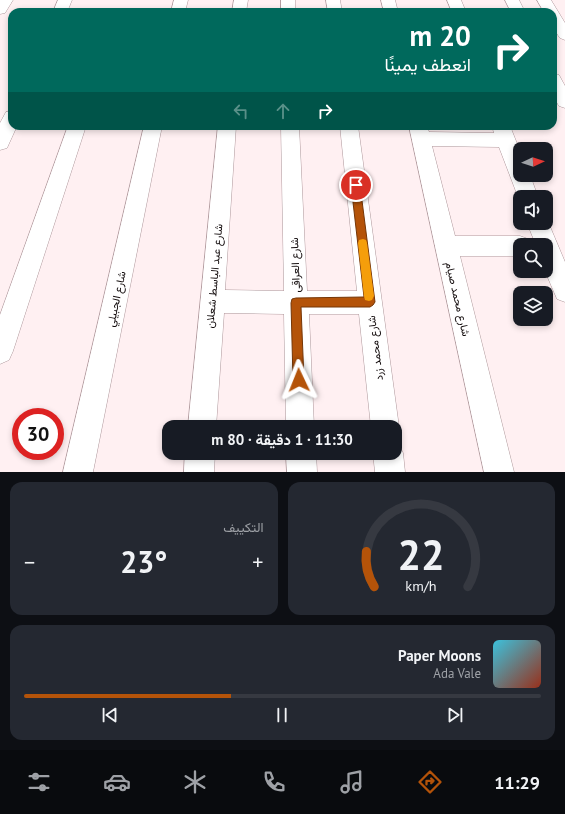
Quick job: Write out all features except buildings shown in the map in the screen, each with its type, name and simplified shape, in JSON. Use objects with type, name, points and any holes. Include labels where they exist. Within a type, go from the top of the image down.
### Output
[{"type":"street","points":[[0,10],[6,0]]},
{"type":"street","points":[[557,22],[565,35]]},
{"type":"street","points":[[557,86],[565,102]]},
{"type":"street","points":[[0,143],[8,126]]},
{"type":"street","points":[[0,351],[76,130]]},
{"type":"street","name":"شارع الجبيلي","points":[[78,472],[153,130]]},
{"type":"street","name":"شارع عبد الباسط شعلان","points":[[203,420],[227,130]]},
{"type":"street","name":"شارع العراقى","points":[[290,130],[300,420]]},
{"type":"street","name":"شارع محمد زرد","points":[[348,130],[384,420]]},
{"type":"street","points":[[419,133],[504,133],[525,190]]},
{"type":"street","name":"شارع محمد صيام","points":[[419,133],[499,472]]},
{"type":"street","points":[[446,246],[513,246]]},
{"type":"street","points":[[553,261],[565,291]]},
{"type":"street","points":[[212,301],[296,303],[370,302]]},
{"type":"street","points":[[199,472],[200,460]]},
{"type":"street","points":[[301,460],[302,472]]},
{"type":"street","points":[[389,460],[390,472]]},
{"type":"slow traffic","points":[[363,243],[369,296]]},
{"type":"route","points":[[299,380],[296,303],[370,302],[356,185]]}]
